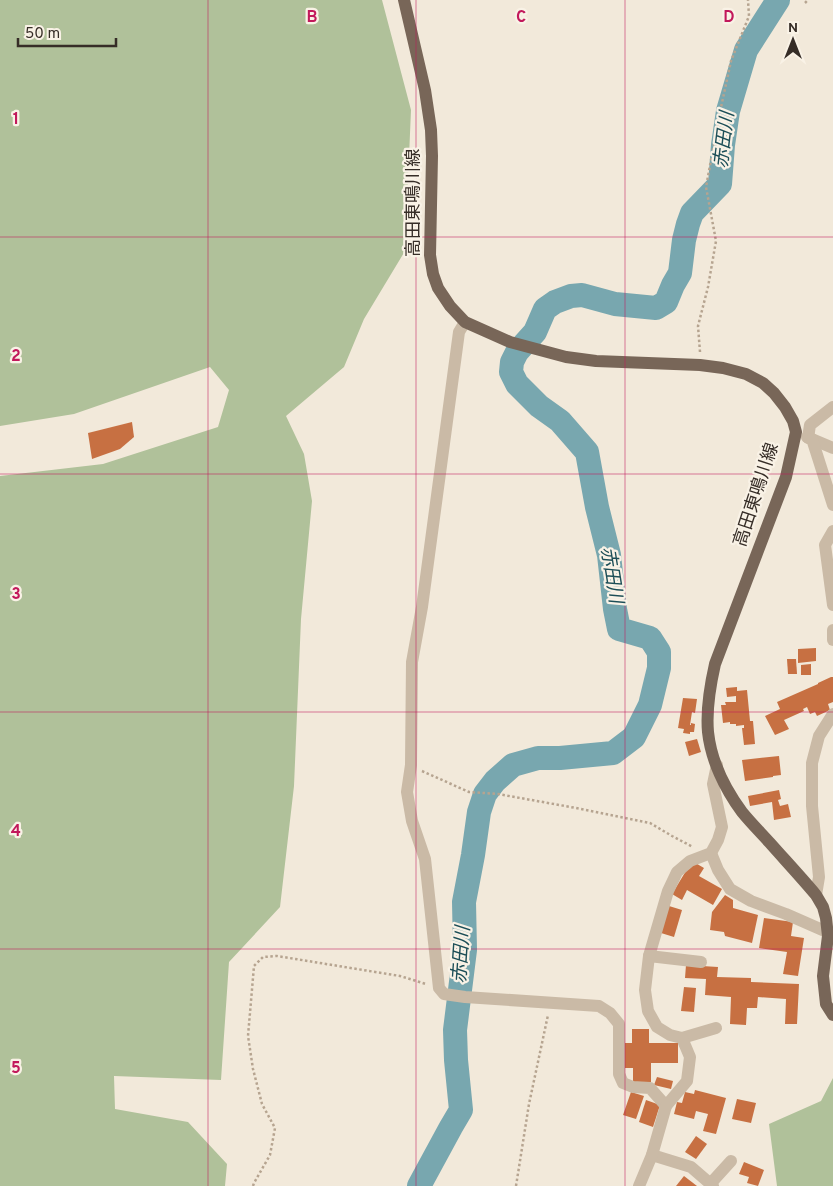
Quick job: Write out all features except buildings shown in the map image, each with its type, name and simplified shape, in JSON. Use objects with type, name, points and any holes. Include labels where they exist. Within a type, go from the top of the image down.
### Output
[{"type":"main road","name":"高田東鳴川線","points":[[404,0],[425,90],[431,130],[430,255],[433,274],[438,288],[464,322],[510,342],[566,357],[596,361],[700,365],[746,374],[763,383],[774,393],[793,421],[796,432],[786,477],[715,664],[708,708],[708,732],[712,752],[729,792],[743,812],[816,895],[823,907],[828,936],[823,976],[826,1004],[833,1015]]},
{"type":"street","points":[[464,322],[459,332],[422,607],[412,662],[411,765],[408,792],[412,820],[425,858],[442,991],[465,997],[599,1006],[610,1012],[619,1024],[619,1074],[623,1083],[633,1087],[650,1088],[666,1106]]},
{"type":"street","points":[[833,407],[810,426],[810,439],[833,505]]},
{"type":"street","points":[[796,432],[833,448]]},
{"type":"street","points":[[833,531],[826,545],[833,605]]},
{"type":"street","points":[[833,630],[833,640]]},
{"type":"street","points":[[816,895],[819,877],[812,806],[812,763],[819,736],[833,714]]},
{"type":"street","points":[[716,1028],[682,1038],[670,1035],[657,1027],[648,1011],[645,990],[649,956],[668,891],[677,872],[690,861],[711,853],[722,828],[713,784],[717,766]]},
{"type":"street","points":[[711,853],[718,870],[730,889],[751,901],[827,932]]},
{"type":"street","points":[[649,956],[701,962]]},
{"type":"street","points":[[640,1186],[652,1155],[666,1106],[686,1082],[690,1057],[682,1038]]},
{"type":"street","points":[[652,1155],[691,1167],[712,1185],[731,1161]]},
{"type":"path","points":[[700,365],[698,326],[708,288],[716,241],[706,187],[731,61],[750,16],[748,0]]},
{"type":"path","points":[[411,765],[469,792],[498,794],[650,823],[686,844],[711,853]]},
{"type":"path","points":[[253,1186],[270,1155],[275,1128],[262,1104],[253,1069],[248,1036],[254,966],[263,957],[277,956],[400,976],[442,991]]},
{"type":"path","points":[[516,1186],[529,1104],[550,1003]]},
{"type":"green space","points":[[0,0],[382,0],[411,110],[405,251],[364,319],[344,367],[286,416],[304,454],[312,501],[301,619],[294,786],[280,907],[229,962],[221,1080],[114,1076],[115,1109],[188,1122],[227,1164],[225,1186],[0,1186],[0,476],[103,464],[218,427],[229,390],[210,367],[74,414],[0,426]]},
{"type":"green space","points":[[833,1078],[833,1186],[777,1186],[769,1124],[821,1101]]},
{"type":"waterway","name":"赤田川","points":[[419,1186],[461,1110],[455,1030],[465,950],[464,902],[479,812],[485,794],[495,781],[513,765],[538,758],[613,753],[634,737],[650,705],[659,668],[659,652],[650,638],[619,629],[609,555],[597,507],[587,452],[560,421],[539,406],[517,384],[511,372],[512,362],[517,352],[535,332],[545,309],[555,302],[571,296],[582,295],[615,304],[656,308],[666,302],[680,273],[684,240],[692,213],[720,184],[728,111],[746,50],[778,0]]}]
